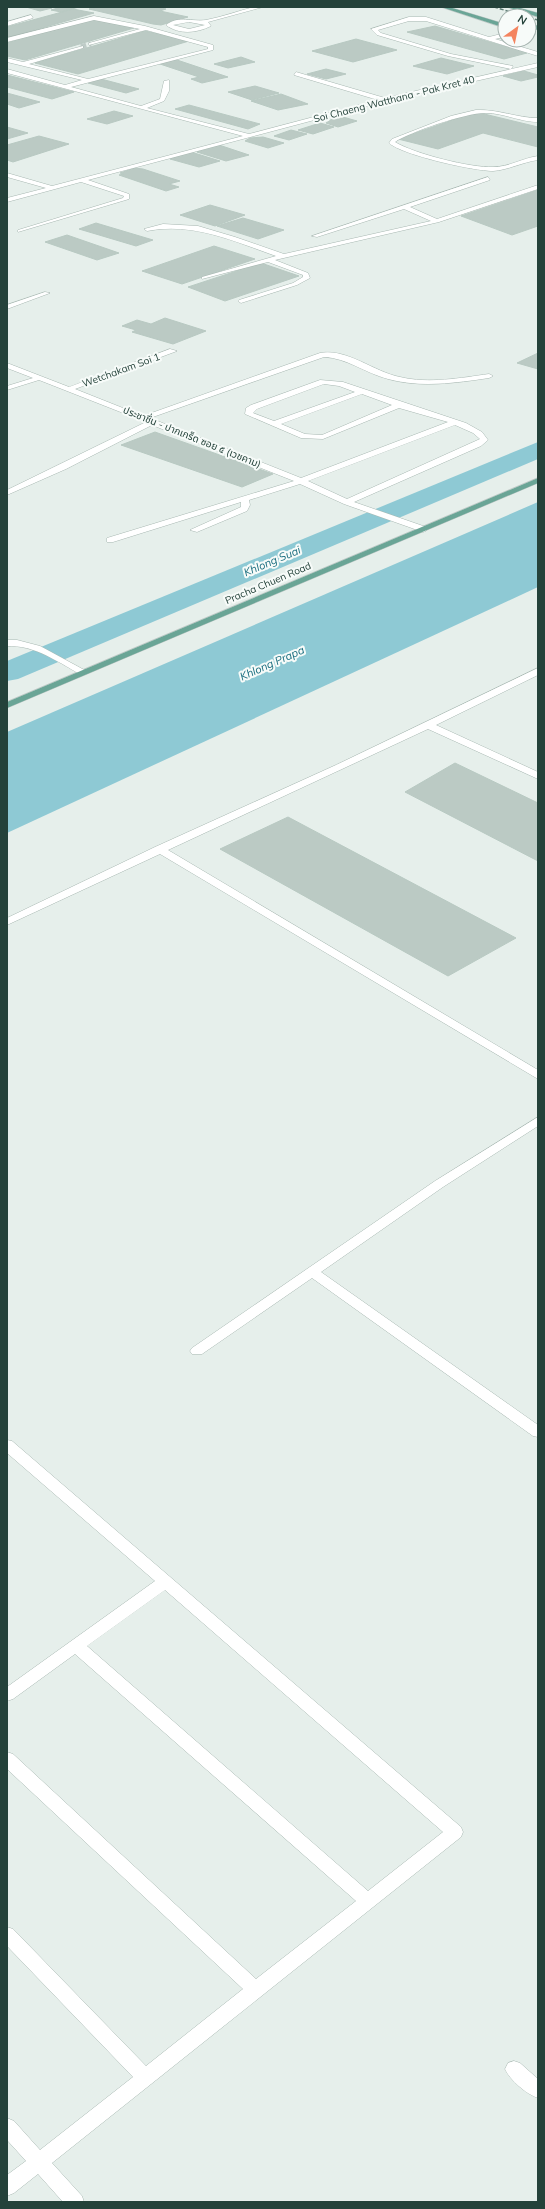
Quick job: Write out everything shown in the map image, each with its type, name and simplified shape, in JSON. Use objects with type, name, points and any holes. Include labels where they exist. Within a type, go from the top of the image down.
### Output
[{"type":"main road","points":[[444,7],[497,24]]},
{"type":"main road","points":[[510,7],[538,15]]},
{"type":"main road","points":[[534,7],[538,8]]},
{"type":"main road","name":"Pracha Chuen Road","points":[[7,705],[538,480]]},
{"type":"street","points":[[204,22],[210,25],[203,29],[189,31],[175,29],[169,26],[175,22],[189,20],[204,22],[260,7]]},
{"type":"street","points":[[7,24],[31,18]]},
{"type":"street","points":[[7,40],[94,18],[145,28],[211,46],[210,50],[65,87]]},
{"type":"street","points":[[538,54],[485,39],[435,22],[417,18],[377,27],[373,31],[450,56],[498,66],[515,67],[538,63]]},
{"type":"street","points":[[91,44],[145,28]]},
{"type":"street","points":[[485,39],[497,37]]},
{"type":"street","points":[[22,64],[81,47]]},
{"type":"street","points":[[7,60],[88,80]]},
{"type":"street","name":"Soi Chaeng Watthana - Pak Kret 40","points":[[7,200],[249,135],[538,63]]},
{"type":"street","name":"Soi Chaeng Watthana - Pak Kret 40","points":[[7,71],[141,108],[249,135]]},
{"type":"street","points":[[296,74],[385,100]]},
{"type":"street","points":[[141,108],[162,100],[166,91],[167,81]]},
{"type":"street","points":[[538,120],[525,120],[498,112],[478,111],[394,140],[392,144],[481,169],[499,169],[530,158],[538,158]]},
{"type":"street","points":[[7,175],[52,188]]},
{"type":"street","points":[[315,236],[488,179]]},
{"type":"street","points":[[20,231],[126,199],[127,195],[120,191],[82,180]]},
{"type":"street","points":[[204,278],[282,256],[437,221],[538,187]]},
{"type":"street","points":[[405,207],[437,221]]},
{"type":"street","points":[[147,230],[160,225],[194,227],[282,256]]},
{"type":"street","points":[[241,301],[295,284],[307,278],[306,274],[268,260]]},
{"type":"street","points":[[7,306],[47,293]]},
{"type":"street","name":"Wetchakam Soi 1","points":[[69,389],[173,351]]},
{"type":"street","points":[[144,418],[322,355],[338,355],[390,378],[440,382],[489,376]]},
{"type":"street","name":"ประชาชื่น - ปากเกร็ด ซอย ๕ (เวชคาม)","points":[[7,365],[301,481],[347,502],[423,529]]},
{"type":"street","points":[[7,388],[39,378]]},
{"type":"street","points":[[347,502],[484,440],[481,435],[472,429],[455,422],[332,382],[323,382],[249,410],[249,414],[304,436],[323,437],[399,405]]},
{"type":"street","points":[[273,424],[362,392]]},
{"type":"street","points":[[7,492],[63,467],[152,422]]},
{"type":"street","points":[[110,540],[301,481],[455,422]]},
{"type":"street","points":[[194,530],[244,509],[246,505],[244,498]]},
{"type":"street","points":[[7,643],[20,643],[32,646],[83,672]]},
{"type":"street","points":[[7,922],[159,849],[430,726],[538,671]]},
{"type":"street","points":[[430,726],[538,776]]},
{"type":"street","points":[[159,849],[538,1075]]},
{"type":"street","points":[[197,1351],[439,1184],[538,1121]]},
{"type":"street","points":[[312,1272],[538,1432]]},
{"type":"street","points":[[7,1445],[455,1832],[7,2187]]},
{"type":"street","points":[[7,1695],[165,1582]]},
{"type":"street","points":[[76,1646],[368,1901]]},
{"type":"street","points":[[7,1759],[256,1990]]},
{"type":"street","points":[[7,1934],[145,2077]]},
{"type":"street","points":[[514,2069],[538,2090]]},
{"type":"street","points":[[7,2128],[75,2202]]},
{"type":"water","name":"Khlong Prapa","points":[[538,502],[538,587],[7,833],[7,732]]},
{"type":"building","points":[[26,7],[48,7],[52,8],[40,11]]},
{"type":"building","points":[[61,7],[79,7],[61,12],[51,10]]},
{"type":"building","points":[[97,7],[157,7],[166,9],[160,11],[188,17],[161,25],[89,9]]},
{"type":"building","points":[[73,9],[94,13],[7,38],[7,27]]},
{"type":"building","points":[[93,19],[134,28],[25,60],[7,56],[7,43]]},
{"type":"building","points":[[435,26],[497,44],[497,48],[510,48],[527,53],[504,59],[407,32]]},
{"type":"building","points":[[145,31],[189,41],[78,74],[35,63]]},
{"type":"building","points":[[356,39],[397,50],[353,62],[312,51]]},
{"type":"building","points":[[241,57],[255,62],[228,68],[214,64]]},
{"type":"building","points":[[441,58],[474,66],[447,74],[413,66]]},
{"type":"building","points":[[174,59],[228,77],[202,83],[191,79],[199,77],[157,63]]},
{"type":"building","points":[[326,69],[346,74],[326,79],[307,74]]},
{"type":"building","points":[[524,71],[538,75],[538,77],[521,81],[503,76]]},
{"type":"building","points":[[7,75],[74,92],[52,99],[7,87]]},
{"type":"building","points":[[101,79],[139,89],[126,93],[88,83]]},
{"type":"building","points":[[255,86],[279,93],[252,100],[228,92]]},
{"type":"building","points":[[7,93],[40,102],[19,108],[7,104]]},
{"type":"building","points":[[281,94],[308,104],[278,110],[251,101]]},
{"type":"building","points":[[189,105],[260,124],[248,129],[175,109]]},
{"type":"building","points":[[114,111],[133,116],[107,124],[87,119]]},
{"type":"building","points":[[476,112],[538,127],[538,147],[483,133],[438,149],[398,139]]},
{"type":"building","points":[[343,117],[357,121],[338,127],[326,123],[332,119]]},
{"type":"building","points":[[320,123],[334,127],[313,134],[298,130]]},
{"type":"building","points":[[7,127],[28,133],[7,139]]},
{"type":"building","points":[[291,130],[307,134],[289,140],[274,136]]},
{"type":"building","points":[[39,136],[69,144],[13,162],[7,160],[7,145]]},
{"type":"building","points":[[263,137],[284,143],[268,148],[245,141],[250,138]]},
{"type":"building","points":[[219,145],[249,155],[226,161],[197,152]]},
{"type":"building","points":[[191,152],[220,161],[199,167],[170,159]]},
{"type":"building","points":[[135,168],[143,169],[180,181],[169,184],[179,187],[166,191],[119,175],[124,174],[120,173]]},
{"type":"building","points":[[538,190],[538,226],[512,235],[461,216]]},
{"type":"building","points":[[210,205],[245,215],[215,226],[180,215]]},
{"type":"building","points":[[243,218],[284,230],[258,239],[217,226]]},
{"type":"building","points":[[96,223],[153,240],[136,246],[79,229]]},
{"type":"building","points":[[67,235],[119,253],[97,260],[45,242]]},
{"type":"building","points":[[214,246],[255,259],[182,284],[142,271]]},
{"type":"building","points":[[261,263],[299,276],[225,301],[188,287]]},
{"type":"building","points":[[165,318],[206,331],[173,344],[132,332],[136,330],[122,326],[137,320],[151,324]]},
{"type":"building","points":[[538,353],[538,369],[517,363]]},
{"type":"building","points":[[155,432],[273,474],[242,487],[121,445]]},
{"type":"building","points":[[455,763],[538,803],[538,861],[405,792]]},
{"type":"building","points":[[288,817],[516,938],[448,976],[220,849]]},
{"type":"waterway","name":"Khlong Suai","points":[[7,672],[538,450]]},
{"type":"tunnel","points":[[81,47],[91,44]]}]
